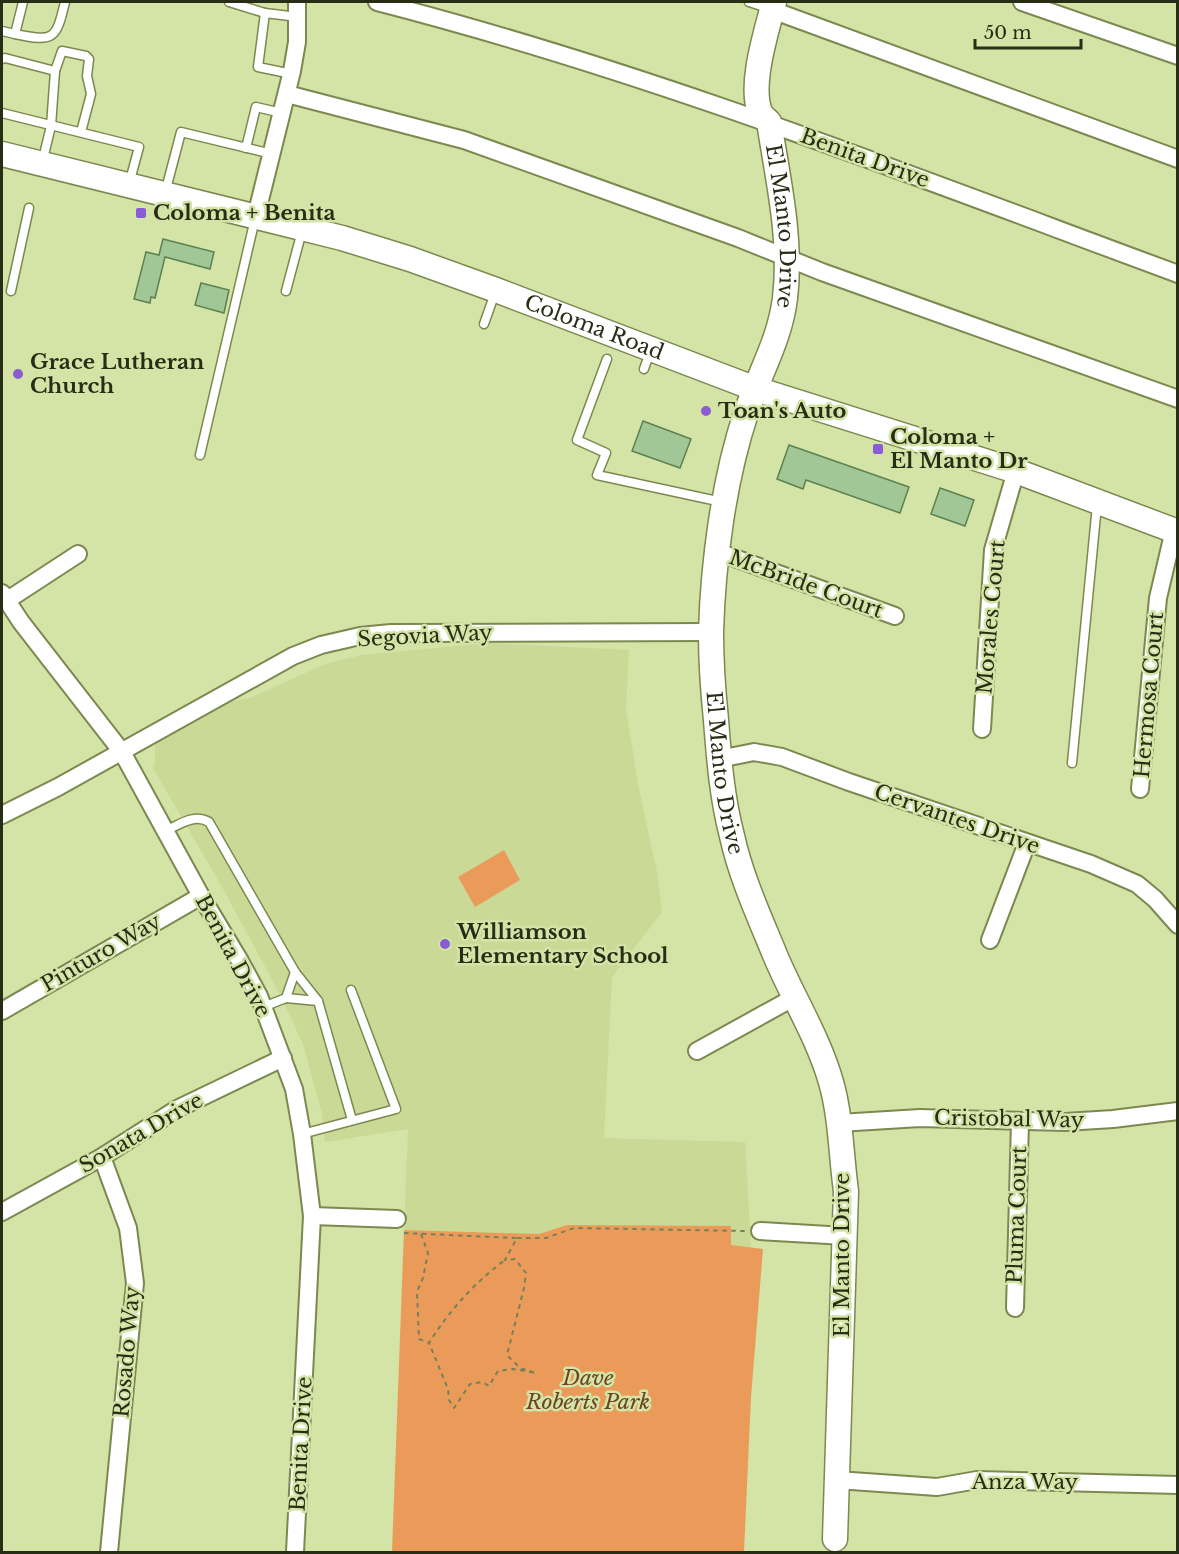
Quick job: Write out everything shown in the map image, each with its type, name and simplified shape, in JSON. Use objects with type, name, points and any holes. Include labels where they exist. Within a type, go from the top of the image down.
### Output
[{"type":"street","name":"Benita Drive","points":[[377,2],[514,39],[769,122],[1178,274]]},
{"type":"street","points":[[1022,2],[1178,56]]},
{"type":"street","name":"El Manto Drive","points":[[773,6],[758,67],[757,89],[760,113],[769,122],[784,219],[787,259],[784,301],[779,328],[743,424],[725,502],[711,632],[713,690],[725,806],[732,838],[757,913],[793,998],[806,1018],[818,1045],[831,1083],[839,1123],[840,1153],[846,1191],[835,1539]]},
{"type":"street","points":[[773,6],[1178,159]]},
{"type":"street","points":[[256,216],[292,74],[297,42],[298,9]]},
{"type":"street","points":[[287,94],[464,140],[1178,399]]},
{"type":"street","name":"Coloma Road","points":[[2,154],[303,228],[410,259],[496,290],[647,359],[756,389],[1016,471],[1176,531]]},
{"type":"street","name":"Morales Court","points":[[982,729],[993,550],[1016,471]]},
{"type":"street","name":"Hermosa Court","points":[[1140,789],[1158,598],[1176,531]]},
{"type":"street","name":"McBride Court","points":[[718,552],[895,616]]},
{"type":"street","points":[[4,597],[78,554]]},
{"type":"street","name":"Benita Drive","points":[[4,597],[122,752],[201,896],[240,961],[263,1007],[294,1089],[312,1216],[295,1552]]},
{"type":"street","name":"Segovia Way","points":[[2,815],[122,752],[275,665],[321,645],[360,636],[411,633],[711,632]]},
{"type":"street","name":"Cervantes Drive","points":[[719,759],[754,752],[782,757],[1092,864],[1137,884],[1155,899],[1178,925]]},
{"type":"street","points":[[990,940],[1027,843]]},
{"type":"street","name":"Pinturo Way","points":[[2,1011],[201,896]]},
{"type":"street","points":[[697,1050],[793,998]]},
{"type":"street","name":"Sonata Drive","points":[[2,1212],[102,1157],[177,1109],[283,1058]]},
{"type":"street","name":"Cristobal Way","points":[[839,1123],[920,1118],[1020,1122],[1113,1119],[1178,1111]]},
{"type":"street","name":"Pluma Court","points":[[1015,1308],[1020,1122]]},
{"type":"street","name":"Rosado Way","points":[[102,1157],[128,1228],[135,1283],[109,1552]]},
{"type":"street","points":[[312,1216],[400,1226]]},
{"type":"street","points":[[760,1231],[845,1236]]},
{"type":"street","name":"Anza Way","points":[[837,1480],[937,1487],[978,1480],[1178,1485]]},
{"type":"lane","points":[[15,34],[23,2]]},
{"type":"lane","points":[[2,32],[42,40],[52,35],[59,26],[65,2]]},
{"type":"lane","points":[[230,2],[264,13],[298,9]]},
{"type":"lane","points":[[748,2],[773,6]]},
{"type":"lane","points":[[264,13],[258,67],[292,74]]},
{"type":"lane","points":[[42,163],[51,126],[55,71],[62,51],[86,56],[89,59],[87,76],[91,94],[81,132]]},
{"type":"lane","points":[[2,59],[55,71]]},
{"type":"lane","points":[[246,148],[256,107],[282,113]]},
{"type":"lane","points":[[2,113],[139,147],[129,185]]},
{"type":"lane","points":[[165,194],[181,132],[272,154]]},
{"type":"lane","points":[[11,291],[29,208]]},
{"type":"lane","points":[[200,455],[256,216]]},
{"type":"lane","points":[[286,291],[303,228]]},
{"type":"lane","points":[[484,324],[496,290]]},
{"type":"lane","points":[[608,359],[577,440],[606,453],[597,475],[725,502]]},
{"type":"lane","points":[[1072,763],[1097,501]]},
{"type":"lane","points":[[165,831],[194,818],[201,818],[209,822],[295,972],[318,1001],[352,1120]]},
{"type":"lane","points":[[286,998],[295,972]]},
{"type":"lane","points":[[302,1134],[396,1109],[351,990]]},
{"type":"lane","points":[[263,1007],[286,998],[318,1001]]},
{"type":"path","points":[[400,1226],[421,1234],[517,1238],[546,1238],[574,1228],[760,1231]]},
{"type":"path","points":[[421,1234],[428,1253],[423,1278],[417,1292],[419,1339],[429,1343],[454,1408],[470,1384],[482,1382],[489,1386],[498,1371],[536,1373],[520,1368],[507,1355],[526,1273],[515,1259],[505,1260]]},
{"type":"path","points":[[429,1343],[443,1321],[483,1276],[505,1260],[517,1238]]},
{"type":"shaded area","name":"Williamson Elementary School","points":[[489,643],[629,650],[626,709],[639,789],[657,872],[662,912],[612,977],[604,1138],[745,1142],[751,1248],[567,1225],[539,1234],[404,1230],[408,1129],[325,1142],[322,1114],[303,1044],[277,989],[222,887],[153,768],[155,743],[222,703],[250,698],[325,664],[361,655]]},
{"type":"green space","points":[[504,850],[520,880],[475,907],[458,877]]},
{"type":"green space","name":"Dave Roberts Park","points":[[567,1225],[731,1226],[731,1245],[763,1249],[751,1397],[744,1552],[392,1552],[404,1230],[539,1234]]},
{"type":"building","points":[[163,239],[214,252],[210,269],[165,257],[155,298],[151,297],[150,303],[134,299],[146,252],[159,255]]},
{"type":"building","points":[[201,283],[229,290],[224,313],[195,305]]},
{"type":"building","points":[[643,421],[691,439],[680,468],[632,451]]},
{"type":"building","points":[[789,445],[909,487],[900,513],[806,480],[803,489],[777,479]]},
{"type":"building","points":[[940,488],[974,500],[965,526],[931,514]]},
{"type":"place","name":"Coloma + Benita","points":[[141,213]]},
{"type":"place","name":"Grace Lutheran Church","points":[[18,374]]},
{"type":"place","name":"Toan's Auto","points":[[706,411]]},
{"type":"place","name":"Coloma + El Manto Dr","points":[[878,449]]},
{"type":"place","name":"Williamson Elementary School","points":[[445,944]]}]
